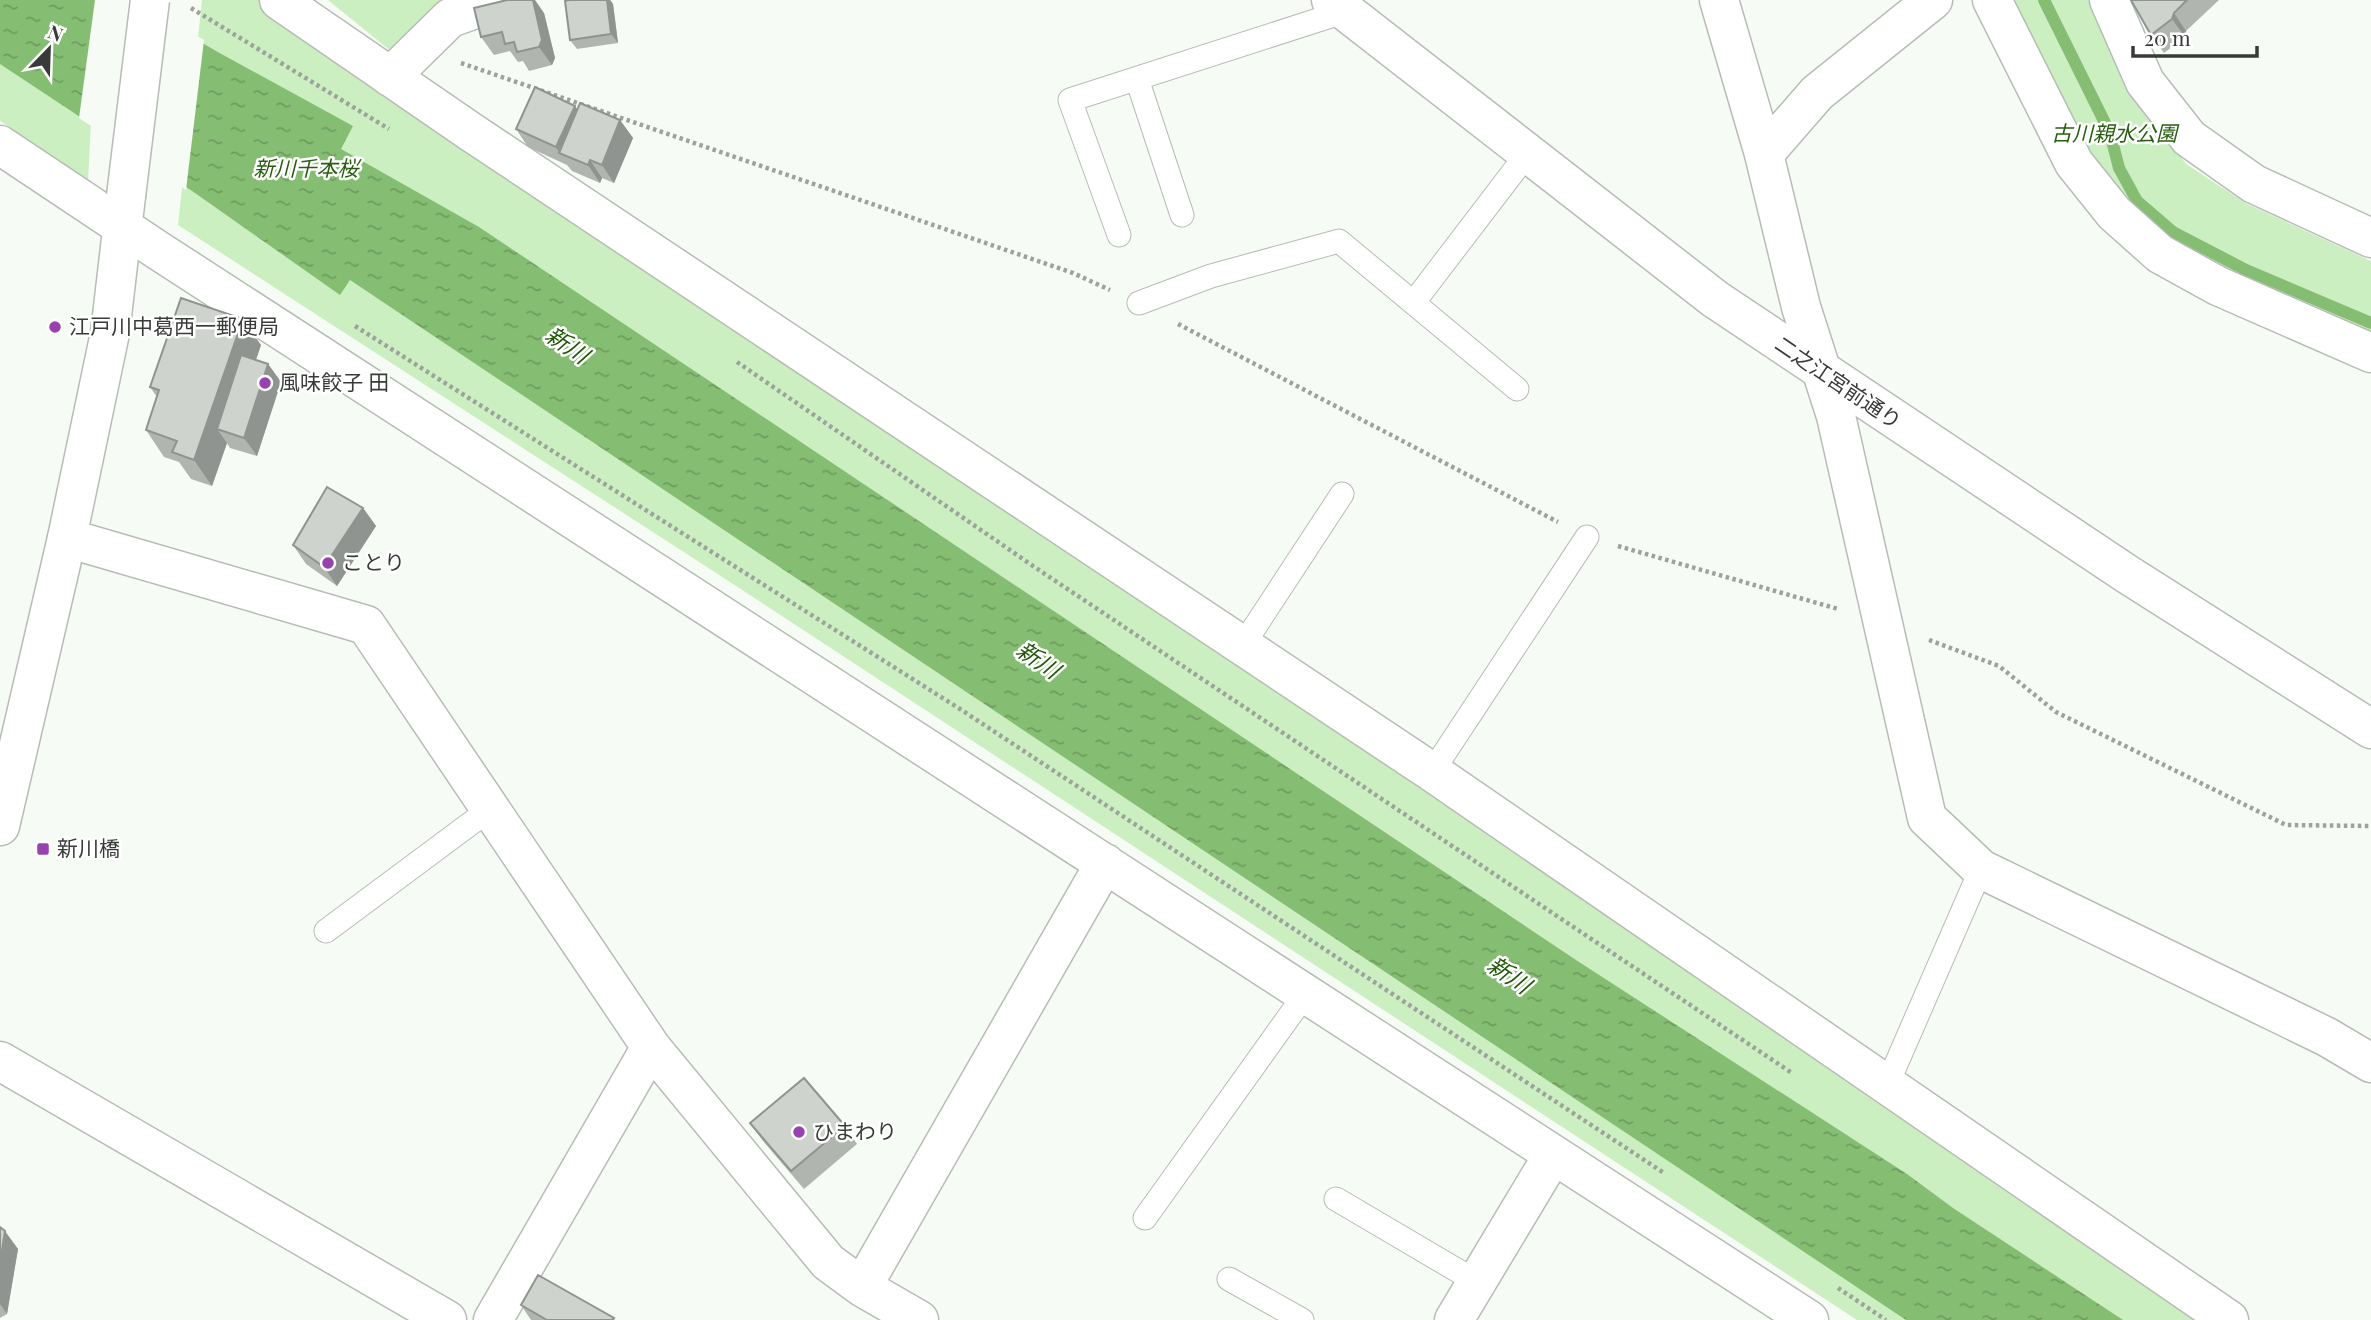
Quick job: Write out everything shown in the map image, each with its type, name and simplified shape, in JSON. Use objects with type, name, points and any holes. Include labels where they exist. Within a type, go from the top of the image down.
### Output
[{"type":"street","points":[[0,826],[67,538],[110,333],[150,0]]},
{"type":"street","points":[[279,0],[390,77],[1432,772],[2229,1320]]},
{"type":"street","points":[[390,77],[450,18],[501,0]]},
{"type":"street","points":[[1719,0],[1764,154],[1801,307],[1836,416],[1927,818],[1982,869],[2327,1037],[2371,1063]]},
{"type":"street","points":[[1764,154],[1817,93],[1933,0]]},
{"type":"street","points":[[1992,0],[2074,163],[2114,213],[2160,254],[2218,286],[2371,353]]},
{"type":"street","points":[[2109,0],[2145,82],[2189,138],[2254,184],[2371,239]]},
{"type":"street","name":"二之江宮前通り","points":[[1338,6],[1715,299],[1822,373],[2127,574],[2290,675],[2371,729]]},
{"type":"street","points":[[0,145],[125,212],[1105,863],[1809,1320]]},
{"type":"street","points":[[67,538],[366,625],[650,1048],[828,1262],[862,1287],[919,1320]]},
{"type":"street","points":[[862,1287],[1105,863]]},
{"type":"street","points":[[493,1320],[650,1048]]},
{"type":"street","points":[[0,1061],[447,1320]]},
{"type":"street","points":[[1454,1320],[1553,1156]]},
{"type":"lane","points":[[1119,236],[1070,100],[1137,79],[1338,6]]},
{"type":"lane","points":[[1137,79],[1182,215]]},
{"type":"lane","points":[[1413,302],[1527,154]]},
{"type":"lane","points":[[1139,303],[1210,276],[1339,241],[1517,389]]},
{"type":"lane","points":[[1243,646],[1342,494]]},
{"type":"lane","points":[[1432,772],[1587,537]]},
{"type":"lane","points":[[326,931],[490,809]]},
{"type":"lane","points":[[1887,1086],[1982,869]]},
{"type":"lane","points":[[1145,1218],[1306,993]]},
{"type":"lane","points":[[1336,1199],[1477,1282]]},
{"type":"lane","points":[[1229,1279],[1302,1320]]},
{"type":"path","points":[[189,7],[391,131]]},
{"type":"path","points":[[452,60],[1073,273],[1139,303],[1587,537],[1884,622],[1999,666],[2056,712],[2286,825],[2371,826]]},
{"type":"path","points":[[352,323],[960,709],[1669,1177]]},
{"type":"path","points":[[736,362],[1036,568],[1796,1076]]},
{"type":"path","points":[[1829,1282],[1886,1320]]},
{"type":"green space","points":[[0,0],[97,0],[88,182],[0,121]]},
{"type":"green space","name":"新川千本桜","points":[[202,0],[265,0],[2209,1320],[1857,1320],[710,569],[178,225]]},
{"type":"green space","points":[[328,0],[448,0],[392,52]]},
{"type":"green space","name":"古川親水公園","points":[[2007,0],[2088,0],[2129,88],[2186,164],[2247,204],[2371,261],[2371,344],[2165,245],[2081,157]]},
{"type":"water","name":"新川","points":[[0,0],[129,0],[353,126],[341,149],[479,227],[1576,960],[1907,1174],[1953,1208],[2123,1320],[1906,1320],[350,280],[340,295],[195,193],[0,64]]},
{"type":"pier","points":[[95,0],[136,0],[204,40],[186,190],[79,118]]},
{"type":"building","points":[[507,0],[533,0],[542,40],[539,47],[517,52],[514,42],[505,44],[502,32],[481,37],[474,8]]},
{"type":"building","points":[[607,0],[611,34],[570,40],[565,1]]},
{"type":"building","points":[[2131,0],[2187,0],[2174,13],[2172,19],[2151,35]]},
{"type":"building","points":[[535,87],[575,106],[556,147],[516,129]]},
{"type":"building","points":[[580,103],[620,120],[602,165],[590,160],[588,165],[559,153]]},
{"type":"building","points":[[181,298],[243,319],[194,460],[172,452],[177,441],[146,430],[159,390],[150,387]]},
{"type":"building","points":[[241,355],[268,364],[244,438],[217,429]]},
{"type":"building","points":[[327,487],[363,508],[324,567],[293,545]]},
{"type":"building","points":[[804,1078],[845,1126],[791,1171],[750,1123]]},
{"type":"building","points":[[0,1227],[5,1231],[0,1263]]},
{"type":"building","points":[[538,1275],[614,1318],[547,1320],[521,1305]]},
{"type":"waterway","points":[[2044,0],[2110,133],[2119,168],[2137,201],[2173,232],[2246,270],[2371,323]]},
{"type":"place","name":"江戸川中葛西一郵便局","points":[[55,327]]},
{"type":"place","name":"風味餃子 田","points":[[265,383]]},
{"type":"place","name":"ことり","points":[[328,563]]},
{"type":"place","name":"新川橋","points":[[43,849]]},
{"type":"place","name":"ひまわり","points":[[799,1132]]}]
